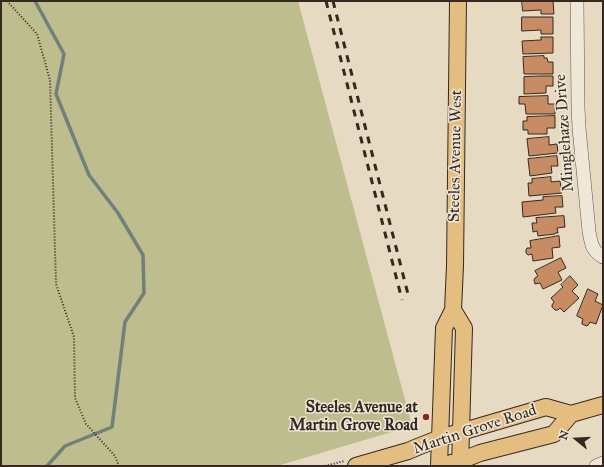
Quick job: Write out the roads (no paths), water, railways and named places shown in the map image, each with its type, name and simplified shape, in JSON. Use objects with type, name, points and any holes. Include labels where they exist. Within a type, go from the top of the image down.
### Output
[{"type":"main road","name":"Steeles Avenue West","points":[[439,466],[444,328],[453,310],[455,266],[458,1]]},
{"type":"main road","points":[[453,310],[464,328],[460,463]]},
{"type":"main road","points":[[571,414],[603,404]]},
{"type":"main road","name":"Martin Grove Road","points":[[356,466],[408,452],[440,438],[546,407],[571,414],[554,434],[480,453],[460,463],[439,466]]},
{"type":"street","name":"Minglehaze Drive","points":[[577,1],[578,107],[590,243],[594,251],[603,257]]},
{"type":"street","points":[[596,466],[603,464]]},
{"type":"waterway","points":[[35,1],[64,54],[56,94],[89,175],[118,213],[143,255],[144,293],[125,322],[112,427],[65,446],[47,466]]},
{"type":"railway","points":[[326,1],[402,300]]},
{"type":"railway","points":[[333,1],[409,298]]},
{"type":"place","name":"Steeles Avenue at Martin Grove Road","points":[[426,417]]}]
